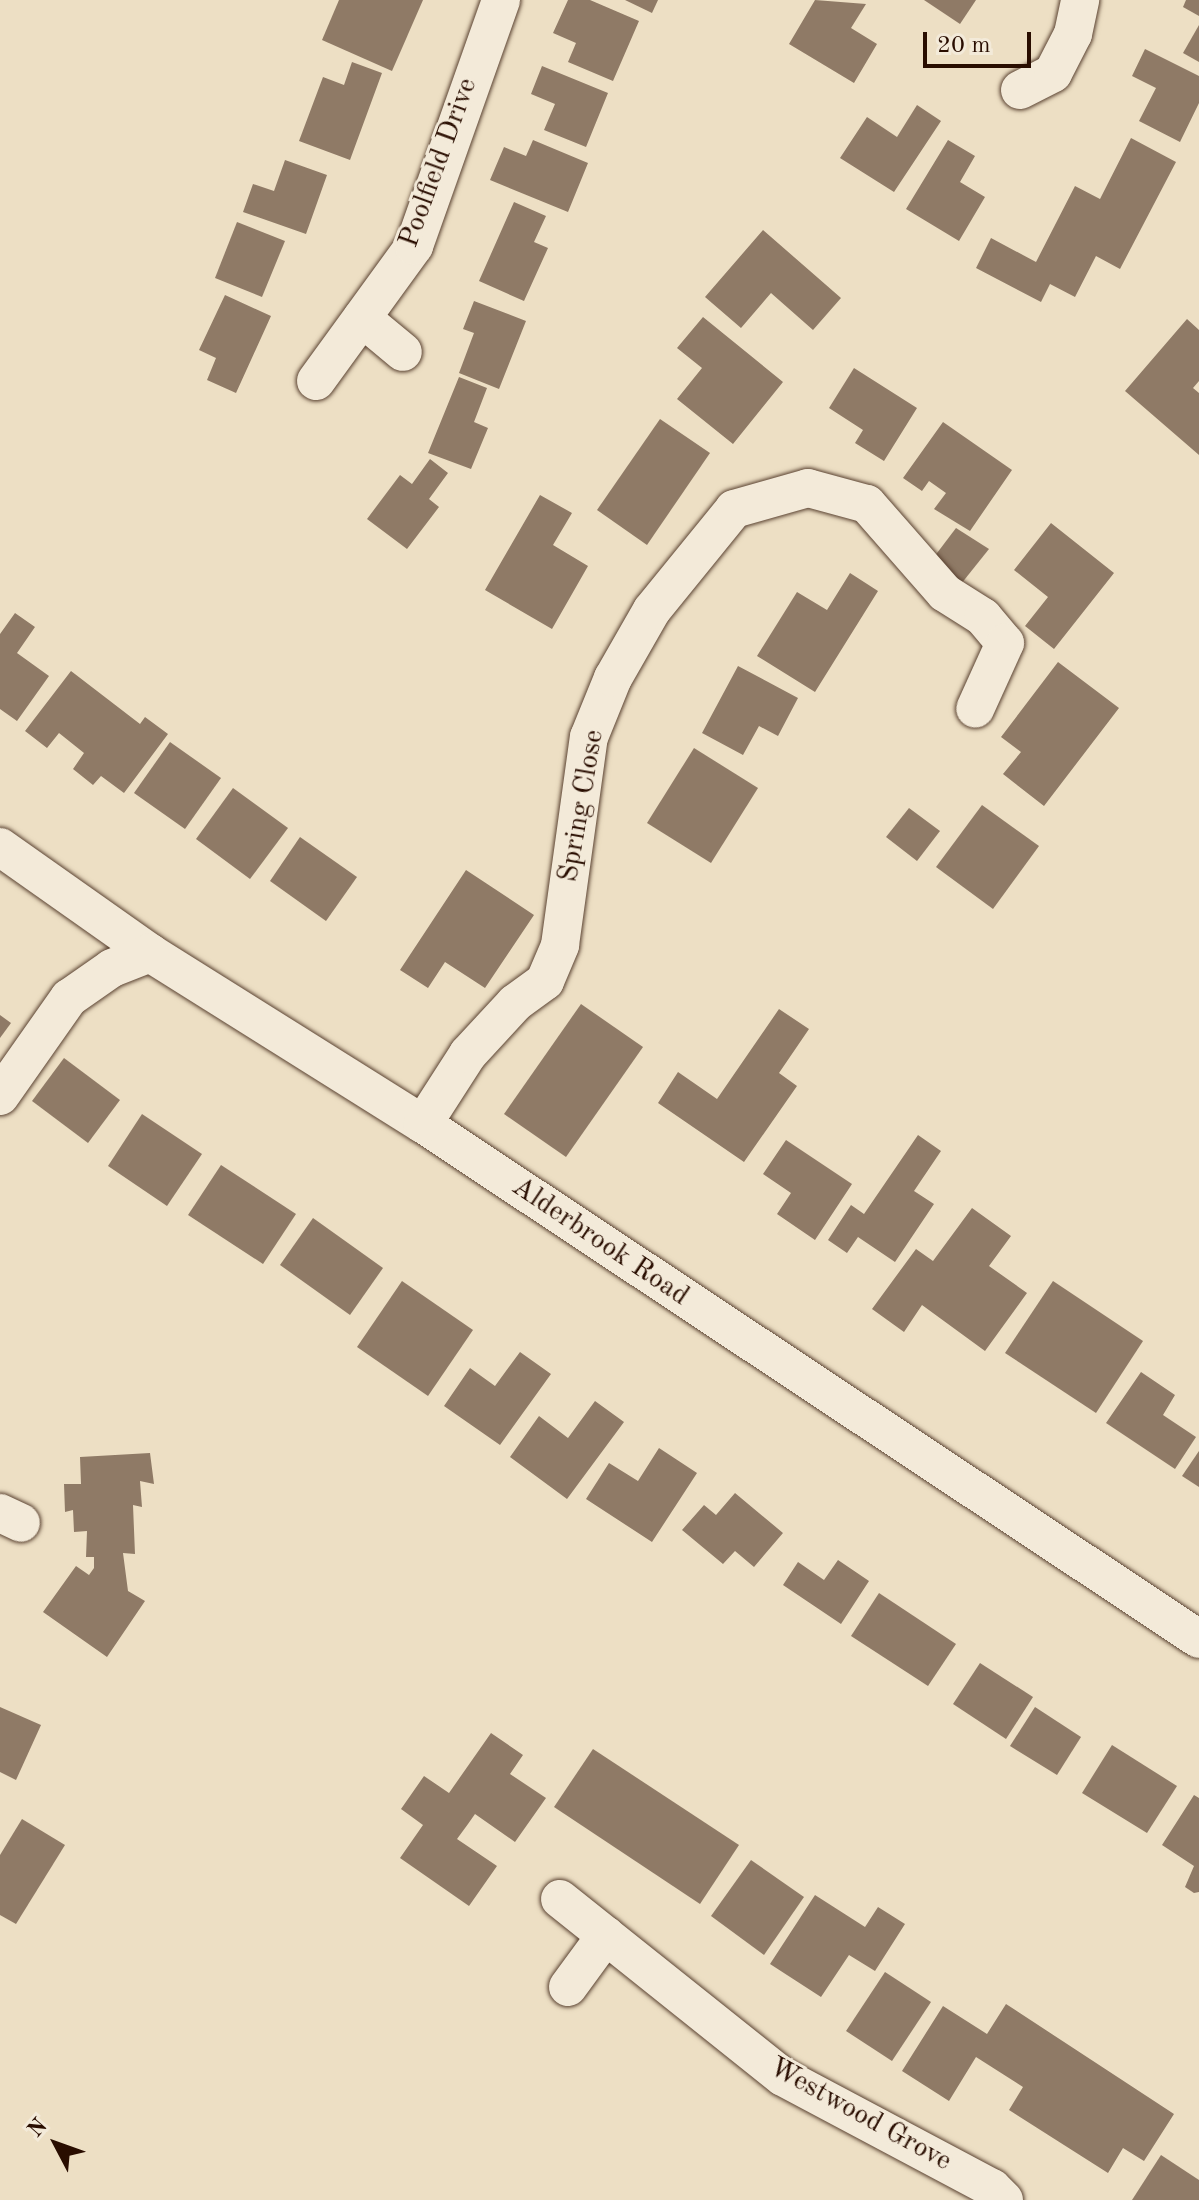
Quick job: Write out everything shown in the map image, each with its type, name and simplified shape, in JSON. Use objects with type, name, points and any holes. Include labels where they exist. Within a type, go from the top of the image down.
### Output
[{"type":"street","name":"Poolfield Drive","points":[[316,381],[414,246],[501,0]]},
{"type":"street","points":[[1020,90],[1053,73],[1073,34],[1080,0]]},
{"type":"street","points":[[362,318],[403,352]]},
{"type":"street","name":"Spring Close","points":[[423,1124],[468,1054],[515,1003],[545,981],[560,945],[589,737],[613,678],[652,610],[734,509],[808,488],[867,504],[945,593],[997,631],[1005,643],[975,709]]},
{"type":"street","name":"Alderbrook Road","points":[[0,847],[150,953],[423,1124],[1199,1639]]},
{"type":"street","points":[[0,1096],[69,998],[112,968],[150,953]]},
{"type":"street","name":"Westwood Grove","points":[[560,1899],[783,2077],[992,2188],[1004,2200]]},
{"type":"street","points":[[568,1987],[606,1935]]},
{"type":"building","points":[[339,0],[423,0],[392,71],[322,40]]},
{"type":"building","points":[[568,0],[590,0],[639,21],[613,81],[568,62],[576,43],[553,33]]},
{"type":"building","points":[[625,0],[658,0],[652,13]]},
{"type":"building","points":[[815,0],[866,4],[851,28],[877,44],[854,83],[789,44]]},
{"type":"building","points":[[924,0],[976,0],[960,24]]},
{"type":"building","points":[[1186,0],[1199,0],[1199,16],[1183,7]]},
{"type":"building","points":[[1199,25],[1199,62],[1183,53]]},
{"type":"building","points":[[1145,49],[1199,76],[1199,103],[1180,142],[1139,121],[1156,88],[1132,76]]},
{"type":"building","points":[[352,62],[382,73],[350,160],[299,141],[323,77],[344,85]]},
{"type":"building","points":[[542,66],[608,93],[586,147],[544,130],[555,104],[531,94]]},
{"type":"building","points":[[917,105],[941,121],[894,192],[840,158],[867,117],[897,137]]},
{"type":"building","points":[[1131,138],[1176,162],[1120,269],[1096,256],[1075,297],[1050,284],[1041,302],[976,268],[991,238],[1036,262],[1075,186],[1100,199]]},
{"type":"building","points":[[533,140],[588,163],[568,212],[490,180],[504,147],[526,156]]},
{"type":"building","points":[[948,140],[975,156],[960,182],[985,197],[959,241],[906,209]]},
{"type":"building","points":[[285,160],[327,175],[306,234],[243,212],[253,184],[274,191]]},
{"type":"building","points":[[514,202],[546,216],[534,242],[548,248],[524,301],[479,281]]},
{"type":"building","points":[[237,222],[285,241],[262,297],[215,278]]},
{"type":"building","points":[[763,230],[841,298],[813,330],[771,293],[741,328],[705,297]]},
{"type":"building","points":[[225,295],[271,316],[236,393],[207,380],[216,358],[199,350]]},
{"type":"building","points":[[474,301],[526,321],[499,389],[459,373],[474,333],[463,329]]},
{"type":"building","points":[[703,317],[783,382],[733,444],[677,399],[702,368],[677,348]]},
{"type":"building","points":[[1187,319],[1199,330],[1199,381],[1193,388],[1199,393],[1199,455],[1125,391]]},
{"type":"building","points":[[854,368],[917,408],[884,461],[855,443],[863,430],[829,408]]},
{"type":"building","points":[[459,377],[487,388],[474,422],[488,428],[471,469],[428,453]]},
{"type":"building","points":[[660,419],[710,453],[647,545],[597,510]]},
{"type":"building","points":[[943,422],[1012,470],[970,531],[934,509],[946,493],[929,481],[922,491],[903,478]]},
{"type":"building","points":[[430,459],[448,473],[429,499],[439,507],[407,549],[367,519],[400,475],[412,484]]},
{"type":"building","points":[[540,495],[572,513],[553,545],[588,566],[552,629],[485,590]]},
{"type":"building","points":[[1051,523],[1114,573],[1054,649],[1025,626],[1048,597],[1014,570]]},
{"type":"building","points":[[956,528],[989,549],[961,584],[931,561]]},
{"type":"building","points":[[850,573],[878,591],[815,692],[757,656],[797,592],[827,610]]},
{"type":"building","points":[[15,613],[35,627],[17,653],[49,676],[17,721],[0,709],[0,634]]},
{"type":"building","points":[[1058,662],[1119,708],[1044,806],[1003,774],[1021,752],[1001,737]]},
{"type":"building","points":[[738,666],[798,698],[778,736],[759,726],[743,755],[702,733]]},
{"type":"building","points":[[71,671],[140,724],[145,717],[168,734],[124,793],[101,776],[93,785],[73,769],[84,753],[59,733],[47,748],[25,731]]},
{"type":"building","points":[[170,742],[221,778],[185,829],[134,793]]},
{"type":"building","points":[[694,748],[758,788],[711,863],[647,823]]},
{"type":"building","points":[[233,788],[288,828],[250,879],[196,839]]},
{"type":"building","points":[[982,805],[1039,846],[993,909],[936,867]]},
{"type":"building","points":[[909,808],[940,831],[917,861],[886,837]]},
{"type":"building","points":[[300,837],[357,877],[326,921],[270,881]]},
{"type":"building","points":[[466,870],[534,915],[485,988],[445,962],[428,988],[400,970]]},
{"type":"building","points":[[581,1004],[643,1047],[566,1157],[504,1114]]},
{"type":"building","points":[[779,1009],[809,1029],[779,1073],[797,1086],[744,1162],[658,1103],[678,1072],[717,1099]]},
{"type":"building","points":[[0,1015],[11,1023],[0,1038]]},
{"type":"building","points":[[64,1058],[120,1100],[88,1143],[32,1101]]},
{"type":"building","points":[[142,1114],[202,1154],[167,1206],[108,1166]]},
{"type":"building","points":[[918,1135],[941,1151],[914,1191],[934,1204],[895,1262],[858,1237],[847,1253],[828,1240],[851,1205],[864,1214]]},
{"type":"building","points":[[786,1140],[852,1184],[815,1240],[777,1214],[791,1193],[763,1174]]},
{"type":"building","points":[[221,1165],[296,1214],[263,1264],[188,1215]]},
{"type":"building","points":[[972,1208],[1011,1236],[989,1266],[1027,1293],[985,1351],[922,1305],[904,1332],[872,1309],[916,1249],[933,1261]]},
{"type":"building","points":[[313,1218],[383,1268],[350,1315],[280,1265]]},
{"type":"building","points":[[402,1281],[473,1330],[428,1396],[357,1347]]},
{"type":"building","points":[[1053,1281],[1143,1341],[1096,1413],[1005,1353]]},
{"type":"building","points":[[520,1352],[551,1374],[500,1445],[444,1406],[470,1368],[495,1386]]},
{"type":"building","points":[[1141,1372],[1175,1395],[1163,1415],[1196,1437],[1175,1469],[1106,1423]]},
{"type":"building","points":[[595,1401],[624,1422],[567,1499],[510,1457],[539,1416],[568,1438]]},
{"type":"building","points":[[659,1448],[697,1473],[652,1542],[586,1499],[609,1463],[638,1481]]},
{"type":"building","points":[[1199,1451],[1199,1487],[1182,1476]]},
{"type":"building","points":[[150,1453],[154,1484],[140,1481],[142,1507],[133,1505],[135,1554],[123,1553],[128,1591],[145,1601],[107,1657],[43,1612],[76,1566],[89,1575],[94,1568],[94,1557],[86,1557],[87,1531],[74,1532],[73,1510],[65,1512],[64,1484],[81,1484],[80,1457]]},
{"type":"building","points":[[735,1493],[783,1533],[754,1567],[735,1551],[723,1564],[682,1530],[704,1505],[716,1515]]},
{"type":"building","points":[[838,1560],[869,1581],[841,1624],[783,1585],[798,1562],[824,1580]]},
{"type":"building","points":[[879,1593],[956,1644],[928,1686],[851,1636]]},
{"type":"building","points":[[980,1663],[1033,1697],[1006,1739],[953,1704]]},
{"type":"building","points":[[0,1707],[41,1725],[16,1780],[0,1772]]},
{"type":"building","points":[[1035,1707],[1081,1737],[1057,1775],[1010,1746]]},
{"type":"building","points":[[491,1733],[523,1755],[510,1774],[546,1798],[515,1842],[475,1814],[457,1839],[497,1866],[469,1906],[400,1858],[423,1825],[401,1809],[424,1776],[449,1793]]},
{"type":"building","points":[[1112,1745],[1177,1786],[1147,1833],[1082,1793]]},
{"type":"building","points":[[593,1749],[739,1845],[700,1904],[554,1807]]},
{"type":"building","points":[[1194,1795],[1199,1798],[1199,1892],[1194,1893],[1185,1887],[1194,1866],[1162,1845]]},
{"type":"building","points":[[22,1819],[65,1845],[16,1924],[0,1915],[0,1855]]},
{"type":"building","points":[[751,1860],[804,1897],[764,1955],[711,1916]]},
{"type":"building","points":[[815,1895],[865,1927],[878,1907],[905,1924],[875,1971],[849,1955],[821,1997],[770,1964]]},
{"type":"building","points":[[885,1972],[931,2002],[892,2061],[846,2031]]},
{"type":"building","points":[[1006,2004],[1174,2114],[1144,2161],[1123,2148],[1108,2173],[1009,2110],[1023,2087],[976,2057],[949,2101],[902,2071],[943,2006],[987,2034]]},
{"type":"building","points":[[1161,2155],[1199,2180],[1199,2200],[1132,2200]]}]
